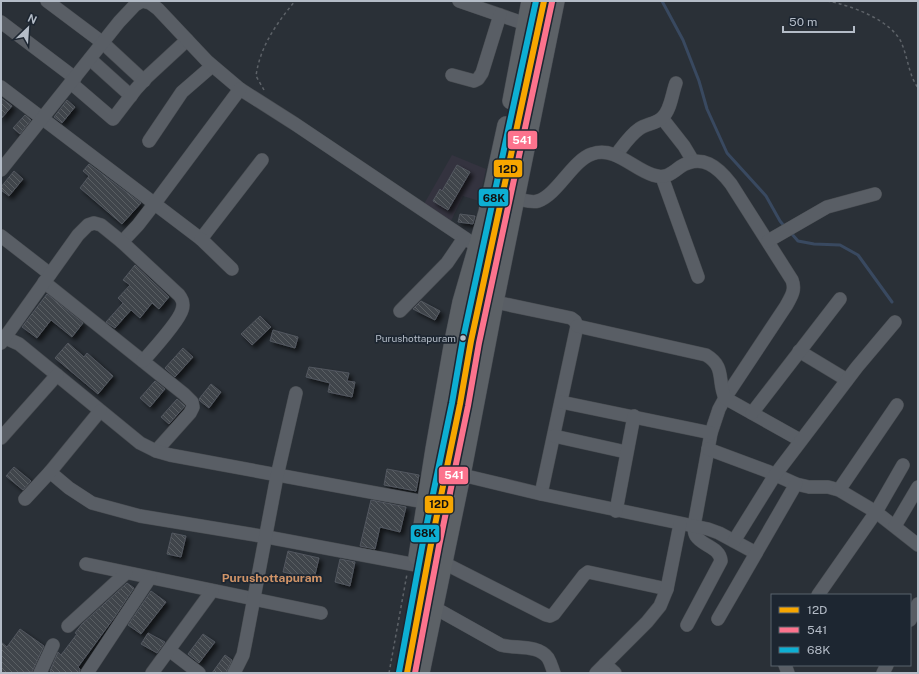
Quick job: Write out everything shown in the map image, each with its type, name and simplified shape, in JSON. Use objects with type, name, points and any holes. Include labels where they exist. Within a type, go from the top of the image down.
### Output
[{"type":"main road","points":[[421,673],[444,563],[434,449],[471,242],[487,212],[512,97],[530,1]]},
{"type":"main road","points":[[407,673],[460,404],[472,334],[499,217],[544,1]]},
{"type":"main road","points":[[396,673],[416,565],[440,505],[462,475],[495,302],[556,1]]},
{"type":"street","points":[[47,1],[103,42],[144,80]]},
{"type":"street","points":[[1,170],[5,157],[43,119],[133,3],[142,1],[150,3],[158,9],[212,66],[240,89],[471,242],[447,263],[400,311]]},
{"type":"street","points":[[459,1],[526,24]]},
{"type":"street","points":[[452,75],[474,81],[478,79],[482,73],[500,15]]},
{"type":"street","points":[[1,22],[73,81],[113,119],[144,80],[187,40]]},
{"type":"street","points":[[90,59],[131,96]]},
{"type":"street","points":[[149,141],[182,92],[212,66]]},
{"type":"street","points":[[616,155],[631,135],[639,128],[662,118],[667,112],[676,83]]},
{"type":"street","points":[[1,87],[201,239],[232,269]]},
{"type":"street","points":[[122,242],[155,204],[240,89]]},
{"type":"street","points":[[662,118],[684,146],[693,161]]},
{"type":"street","points":[[517,199],[537,202],[542,199],[552,191],[585,157],[593,153],[604,152],[616,155],[652,175],[662,177],[669,176],[693,161],[710,165],[721,172],[731,184],[792,280],[794,286],[793,293],[786,306],[725,398],[716,417],[708,449],[694,526],[695,535],[719,554],[721,561],[687,625]]},
{"type":"street","points":[[201,239],[262,160]]},
{"type":"street","points":[[662,177],[698,276]]},
{"type":"street","points":[[768,241],[827,207],[875,194]]},
{"type":"street","points":[[143,361],[176,322],[182,311],[183,302],[179,296],[122,242],[101,225],[94,223],[88,225],[78,235],[3,338],[18,344],[140,443],[156,451],[277,476],[440,505]]},
{"type":"street","points":[[1,236],[47,278],[192,402],[193,407],[190,413],[156,451]]},
{"type":"street","points":[[752,413],[840,299]]},
{"type":"street","points":[[495,302],[571,318],[575,321],[577,326],[541,494]]},
{"type":"street","points":[[734,541],[775,475],[800,440],[895,322]]},
{"type":"street","points":[[577,326],[706,355],[717,364],[720,370],[721,387],[725,398],[800,440]]},
{"type":"street","points":[[800,351],[847,380]]},
{"type":"street","points":[[1,438],[56,375]]},
{"type":"street","points":[[234,673],[243,654],[277,476],[296,393]]},
{"type":"street","points":[[561,402],[712,433]]},
{"type":"street","points":[[839,490],[897,405]]},
{"type":"street","points":[[25,499],[50,472],[100,411]]},
{"type":"street","points":[[616,511],[634,416]]},
{"type":"street","points":[[554,436],[626,452]]},
{"type":"street","points":[[708,449],[796,484],[809,487],[828,487],[839,490],[876,512],[918,545]]},
{"type":"street","points":[[819,594],[876,512],[903,465]]},
{"type":"street","points":[[50,472],[69,488],[92,503],[140,516],[266,537],[416,565]]},
{"type":"street","points":[[462,475],[616,511],[694,526],[719,533],[756,553]]},
{"type":"street","points":[[718,619],[796,484]]},
{"type":"street","points":[[895,526],[918,487]]},
{"type":"street","points":[[615,673],[601,669],[647,622],[660,606],[667,589],[680,524]]},
{"type":"street","points":[[444,563],[546,616],[554,614],[584,575],[588,572],[667,589]]},
{"type":"street","points":[[86,564],[321,613]]},
{"type":"street","points":[[68,626],[126,573]]},
{"type":"street","points":[[87,673],[150,578]]},
{"type":"street","points":[[152,673],[212,590]]},
{"type":"street","points":[[911,618],[918,604]]},
{"type":"street","points":[[435,608],[500,645],[540,651],[547,657],[554,673]]},
{"type":"street","points":[[40,673],[53,645]]},
{"type":"street","points":[[169,650],[199,673]]},
{"type":"path","points":[[266,106],[264,91],[256,76],[257,66],[262,50],[276,27],[295,1]]},
{"type":"path","points":[[827,1],[840,3],[856,10],[882,22],[894,31],[902,43],[913,80],[918,88]]},
{"type":"shaded area","points":[[452,155],[486,169],[479,201],[463,196],[449,225],[424,204]]},
{"type":"building","points":[[1,98],[12,106],[1,119]]},
{"type":"building","points":[[67,100],[75,107],[62,123],[54,117]]},
{"type":"building","points":[[25,115],[31,120],[20,134],[13,128]]},
{"type":"building","points":[[89,164],[141,203],[122,224],[80,188],[89,176],[83,171]]},
{"type":"building","points":[[457,165],[470,172],[448,210],[433,201],[440,189],[442,191]]},
{"type":"building","points":[[14,171],[23,179],[9,196],[1,190],[1,187]]},
{"type":"building","points":[[460,214],[475,216],[473,224],[458,222]]},
{"type":"building","points":[[135,265],[169,297],[159,309],[152,303],[140,318],[131,310],[115,328],[106,322],[123,303],[118,298],[130,285],[123,280]]},
{"type":"building","points":[[47,294],[83,323],[72,337],[51,320],[37,338],[22,327]]},
{"type":"building","points":[[421,301],[440,311],[435,320],[413,309]]},
{"type":"building","points":[[260,316],[271,327],[252,345],[241,334]]},
{"type":"building","points":[[273,330],[298,337],[295,348],[270,341]]},
{"type":"building","points":[[68,343],[84,357],[87,353],[113,376],[98,394],[55,358]]},
{"type":"building","points":[[183,348],[193,357],[175,377],[165,368]]},
{"type":"building","points":[[309,367],[349,373],[347,381],[355,382],[352,397],[328,392],[330,383],[306,377]]},
{"type":"building","points":[[155,381],[165,389],[150,407],[140,398]]},
{"type":"building","points":[[211,384],[221,392],[209,408],[199,399]]},
{"type":"building","points":[[177,399],[185,406],[169,424],[161,417]]},
{"type":"building","points":[[14,467],[31,481],[23,490],[6,476]]},
{"type":"building","points":[[387,469],[419,475],[416,491],[384,485]]},
{"type":"building","points":[[371,500],[406,507],[400,532],[380,527],[375,549],[360,546]]},
{"type":"building","points":[[172,533],[186,536],[181,557],[167,554]]},
{"type":"building","points":[[288,551],[319,558],[314,579],[283,572]]},
{"type":"building","points":[[340,559],[355,562],[350,586],[335,582]]},
{"type":"building","points":[[127,583],[134,588],[78,667],[80,669],[79,673],[53,673],[50,671],[58,652],[61,655],[77,634],[75,633],[82,624]]},
{"type":"building","points":[[151,591],[166,602],[141,634],[128,625]]},
{"type":"building","points":[[20,629],[44,646],[32,672],[1,673],[1,642],[7,647]]},
{"type":"building","points":[[148,633],[165,642],[157,653],[141,644]]},
{"type":"building","points":[[203,634],[215,642],[199,663],[188,654]]},
{"type":"building","points":[[225,655],[232,660],[226,673],[212,673]]},
{"type":"waterway","points":[[662,1],[683,40],[699,81],[707,109],[727,153],[766,196],[785,227]]},
{"type":"waterway","points":[[791,233],[798,241],[814,244],[840,245],[858,255],[892,302]]},
{"type":"transit line","name":"68K","points":[[399,672],[423,542],[452,403],[463,339],[536,1]]},
{"type":"transit line","name":"12D","points":[[407,673],[471,341],[544,1]]},
{"type":"transit line","name":"541","points":[[415,673],[479,343],[552,2]]},
{"type":"place","name":"Purushottapuram","points":[[463,338]]},
{"type":"district","name":"Purushottapuram","points":[[272,578]]}]
